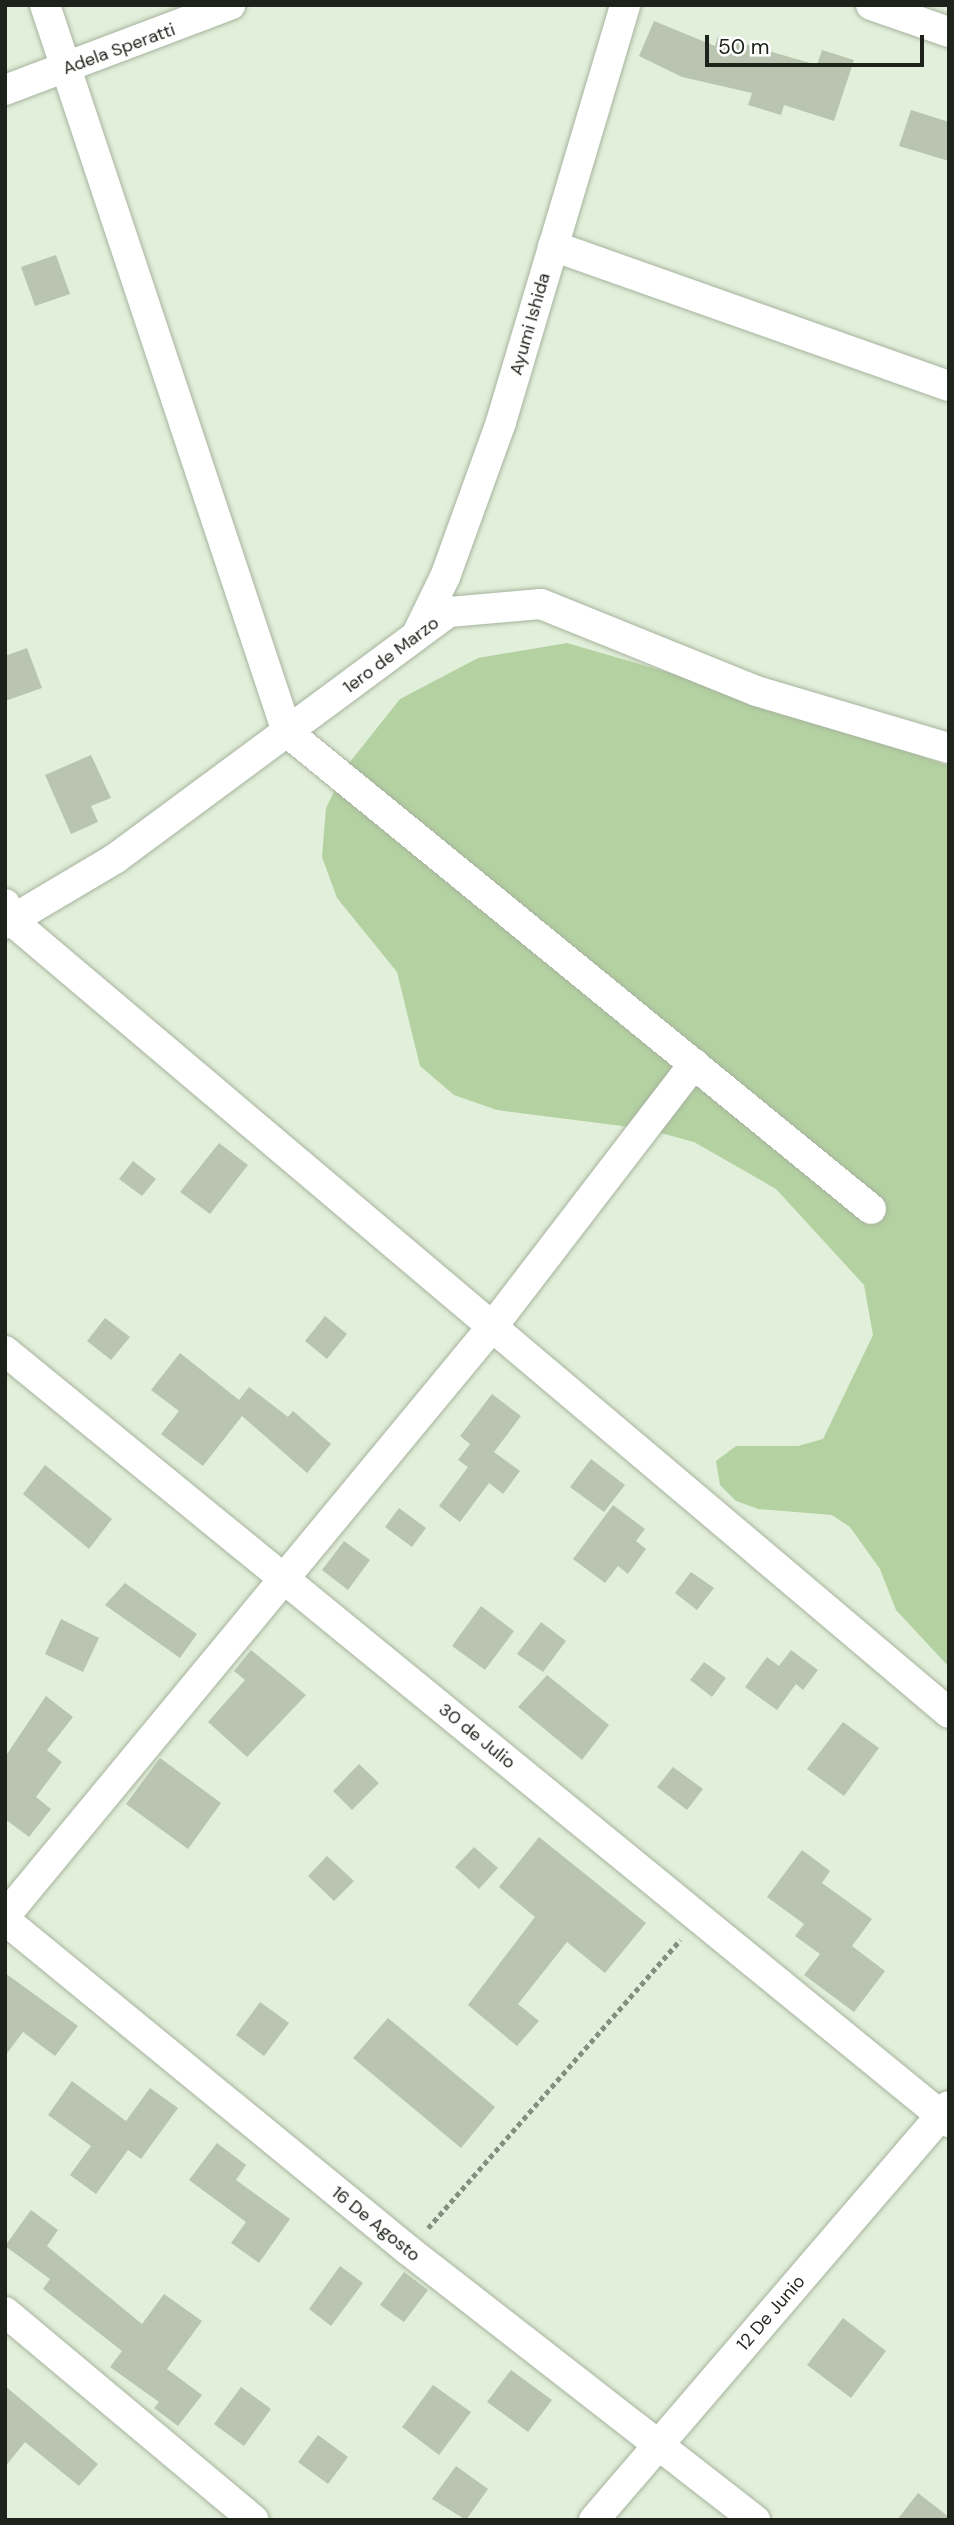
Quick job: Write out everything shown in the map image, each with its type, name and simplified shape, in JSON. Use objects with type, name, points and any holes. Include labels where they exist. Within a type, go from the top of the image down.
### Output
[{"type":"street","points":[[45,5],[287,732],[871,1209]]},
{"type":"street","name":"Adela Speratti","points":[[5,90],[230,5]]},
{"type":"street","name":"Ayumi Ishida","points":[[417,635],[445,577],[501,422],[625,5]]},
{"type":"street","points":[[871,5],[949,32]]},
{"type":"street","points":[[553,246],[949,386]]},
{"type":"street","name":"1ero de Marzo","points":[[7,916],[116,858],[449,612],[541,604],[756,691],[949,748]]},
{"type":"street","points":[[7,916],[949,1713]]},
{"type":"street","points":[[5,1918],[492,1327],[694,1064]]},
{"type":"street","name":"30 de Julio","points":[[5,1351],[699,1918],[946,2115]]},
{"type":"street","name":"16 De Agosto","points":[[5,1918],[408,2250],[660,2441],[755,2520]]},
{"type":"street","name":"12 De Junio","points":[[594,2520],[946,2115]]},
{"type":"street","points":[[5,2312],[254,2520]]},
{"type":"path","points":[[408,2250],[699,1918]]},
{"type":"green space","points":[[567,643],[753,697],[949,766],[949,1667],[896,1610],[880,1569],[850,1527],[832,1515],[758,1509],[736,1501],[720,1485],[716,1461],[736,1446],[798,1446],[823,1439],[873,1335],[864,1285],[776,1189],[694,1142],[646,1129],[497,1110],[454,1095],[420,1066],[397,972],[337,898],[322,857],[326,808],[346,767],[400,699],[478,658]]},
{"type":"building","points":[[654,21],[715,46],[718,36],[817,65],[822,50],[854,60],[834,121],[784,105],[781,115],[748,105],[752,93],[682,77],[639,56]]},
{"type":"building","points":[[911,110],[949,122],[949,161],[899,146]]},
{"type":"building","points":[[56,255],[70,294],[35,306],[21,267]]},
{"type":"building","points":[[27,648],[42,688],[5,701],[5,656]]},
{"type":"building","points":[[91,755],[111,798],[91,806],[98,822],[71,834],[45,775]]},
{"type":"building","points":[[219,1143],[248,1165],[210,1214],[180,1192]]},
{"type":"building","points":[[133,1161],[156,1179],[142,1196],[119,1179]]},
{"type":"building","points":[[325,1316],[347,1334],[327,1359],[305,1341]]},
{"type":"building","points":[[105,1318],[130,1337],[111,1360],[87,1341]]},
{"type":"building","points":[[180,1353],[239,1400],[249,1387],[288,1417],[293,1411],[331,1444],[307,1473],[242,1416],[203,1466],[161,1434],[179,1411],[151,1390]]},
{"type":"building","points":[[492,1394],[521,1416],[494,1452],[520,1471],[503,1494],[489,1483],[460,1522],[439,1506],[468,1467],[458,1460],[470,1444],[460,1436]]},
{"type":"building","points":[[591,1459],[625,1485],[604,1512],[570,1487]]},
{"type":"building","points":[[45,1465],[112,1519],[89,1549],[23,1494]]},
{"type":"building","points":[[613,1505],[645,1529],[636,1541],[646,1549],[628,1574],[618,1566],[605,1583],[573,1559]]},
{"type":"building","points":[[399,1508],[426,1528],[412,1547],[385,1527]]},
{"type":"building","points":[[344,1541],[370,1560],[348,1590],[322,1570]]},
{"type":"building","points":[[691,1572],[714,1588],[697,1610],[675,1593]]},
{"type":"building","points":[[125,1583],[197,1634],[180,1658],[105,1605]]},
{"type":"building","points":[[481,1606],[514,1631],[485,1670],[452,1646]]},
{"type":"building","points":[[61,1619],[99,1638],[83,1672],[45,1654]]},
{"type":"building","points":[[541,1622],[566,1641],[543,1672],[517,1654]]},
{"type":"building","points":[[251,1650],[306,1695],[247,1757],[208,1722],[245,1680],[234,1671]]},
{"type":"building","points":[[791,1650],[818,1670],[803,1690],[796,1684],[777,1710],[745,1687],[767,1657],[779,1666]]},
{"type":"building","points":[[704,1662],[726,1678],[712,1697],[690,1680]]},
{"type":"building","points":[[547,1675],[609,1725],[582,1760],[518,1707]]},
{"type":"building","points":[[46,1696],[73,1717],[47,1750],[62,1762],[36,1797],[51,1809],[29,1837],[5,1819],[5,1757]]},
{"type":"building","points":[[843,1722],[879,1748],[844,1796],[807,1769]]},
{"type":"building","points":[[160,1758],[221,1803],[188,1849],[126,1804]]},
{"type":"building","points":[[359,1764],[379,1783],[352,1810],[333,1791]]},
{"type":"building","points":[[673,1767],[703,1789],[687,1810],[657,1787]]},
{"type":"building","points":[[539,1837],[646,1923],[605,1973],[567,1942],[518,2004],[539,2021],[517,2046],[468,2005],[535,1917],[499,1887]]},
{"type":"building","points":[[474,1847],[498,1868],[479,1889],[455,1867]]},
{"type":"building","points":[[802,1850],[830,1871],[822,1883],[872,1919],[852,1946],[885,1971],[854,2012],[804,1975],[820,1954],[795,1936],[804,1924],[767,1897]]},
{"type":"building","points":[[327,1856],[354,1881],[334,1901],[308,1876]]},
{"type":"building","points":[[5,1973],[78,2026],[55,2056],[23,2032],[5,2056]]},
{"type":"building","points":[[260,2002],[289,2023],[264,2056],[236,2035]]},
{"type":"building","points":[[388,2018],[495,2107],[461,2148],[353,2058]]},
{"type":"building","points":[[72,2081],[126,2121],[150,2088],[178,2108],[141,2159],[128,2150],[96,2194],[70,2175],[91,2146],[48,2115]]},
{"type":"building","points":[[217,2143],[246,2165],[236,2180],[290,2219],[259,2263],[231,2243],[246,2222],[189,2180]]},
{"type":"building","points":[[31,2210],[58,2230],[47,2246],[142,2324],[164,2294],[202,2321],[167,2369],[202,2395],[178,2426],[154,2408],[159,2402],[110,2367],[122,2351],[43,2289],[50,2279],[5,2246]]},
{"type":"building","points":[[340,2266],[363,2283],[331,2326],[309,2309]]},
{"type":"building","points":[[404,2272],[428,2290],[404,2322],[380,2305]]},
{"type":"building","points":[[843,2318],[886,2351],[851,2398],[807,2365]]},
{"type":"building","points":[[511,2370],[552,2400],[528,2432],[487,2402]]},
{"type":"building","points":[[433,2385],[471,2412],[439,2455],[402,2427]]},
{"type":"building","points":[[5,2386],[98,2464],[79,2486],[25,2442],[5,2467]]},
{"type":"building","points":[[241,2387],[271,2409],[244,2446],[214,2424]]},
{"type":"building","points":[[318,2435],[348,2457],[328,2484],[298,2462]]},
{"type":"building","points":[[456,2466],[488,2489],[466,2520],[432,2499]]},
{"type":"building","points":[[918,2493],[949,2517],[949,2520],[897,2520]]}]
